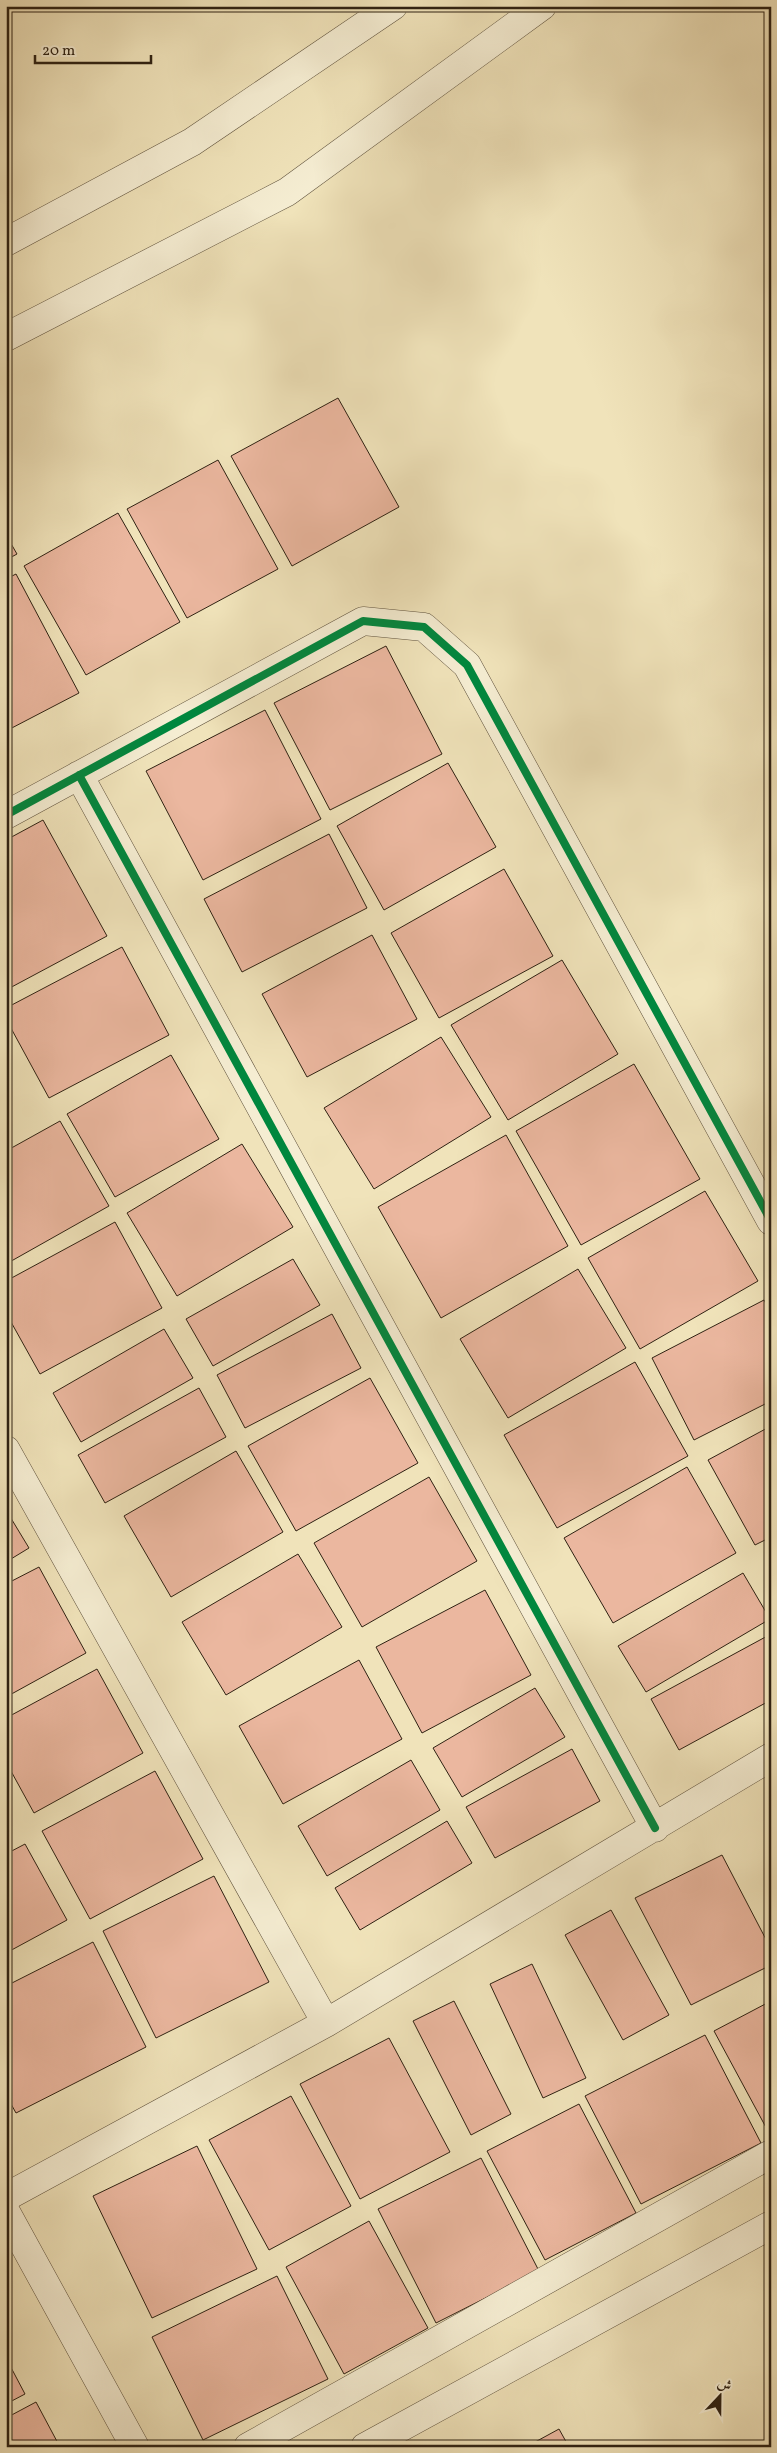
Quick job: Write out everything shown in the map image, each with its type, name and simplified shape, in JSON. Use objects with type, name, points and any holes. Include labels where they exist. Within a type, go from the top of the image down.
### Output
[{"type":"street","points":[[7,240],[192,142],[393,6]]},
{"type":"street","points":[[6,337],[287,192],[542,6]]},
{"type":"street","points":[[6,815],[363,621],[424,626],[467,665],[771,1221]]},
{"type":"street","points":[[79,775],[655,1828]]},
{"type":"street","points":[[6,1450],[326,2023]]},
{"type":"street","points":[[6,2197],[326,2023],[771,1757]]},
{"type":"street","points":[[248,2447],[771,2154]]},
{"type":"street","points":[[6,2212],[135,2447]]},
{"type":"street","points":[[365,2447],[771,2225]]},
{"type":"building","points":[[338,398],[399,507],[292,566],[231,456]]},
{"type":"building","points":[[218,460],[278,569],[187,618],[127,509]]},
{"type":"building","points":[[118,513],[180,622],[86,675],[24,566]]},
{"type":"building","points":[[6,535],[17,554],[6,560]]},
{"type":"building","points":[[16,574],[79,693],[6,731],[6,579]]},
{"type":"building","points":[[386,646],[442,754],[330,810],[274,703]]},
{"type":"building","points":[[265,710],[321,819],[203,880],[146,771]]},
{"type":"building","points":[[448,763],[496,847],[384,910],[337,826]]},
{"type":"building","points":[[43,820],[107,936],[6,990],[6,840]]},
{"type":"building","points":[[329,834],[367,908],[242,972],[204,899]]},
{"type":"building","points":[[504,869],[553,956],[439,1018],[391,933]]},
{"type":"building","points":[[372,935],[417,1019],[307,1077],[262,994]]},
{"type":"building","points":[[122,947],[169,1035],[49,1098],[6,1019],[6,1008]]},
{"type":"building","points":[[562,960],[618,1054],[508,1120],[451,1025]]},
{"type":"building","points":[[441,1037],[491,1117],[374,1189],[324,1108]]},
{"type":"building","points":[[171,1055],[219,1139],[115,1197],[67,1114]]},
{"type":"building","points":[[634,1064],[700,1179],[581,1245],[516,1131]]},
{"type":"building","points":[[60,1121],[109,1206],[6,1264],[6,1151]]},
{"type":"building","points":[[506,1135],[568,1246],[441,1318],[378,1207]]},
{"type":"building","points":[[242,1144],[293,1227],[177,1296],[127,1213]]},
{"type":"building","points":[[705,1191],[758,1281],[640,1349],[588,1258]]},
{"type":"building","points":[[115,1222],[162,1308],[40,1374],[6,1313],[6,1281]]},
{"type":"building","points":[[293,1259],[320,1305],[213,1366],[186,1319]]},
{"type":"building","points":[[578,1269],[626,1348],[508,1418],[460,1339]]},
{"type":"building","points":[[764,1300],[771,1313],[771,1401],[694,1440],[652,1358]]},
{"type":"building","points":[[332,1314],[361,1368],[245,1428],[217,1375]]},
{"type":"building","points":[[164,1329],[193,1378],[81,1442],[53,1393]]},
{"type":"building","points":[[635,1362],[688,1456],[557,1528],[504,1435]]},
{"type":"building","points":[[370,1378],[418,1463],[296,1531],[248,1446]]},
{"type":"building","points":[[199,1388],[226,1437],[105,1503],[78,1455]]},
{"type":"building","points":[[771,1426],[771,1537],[755,1545],[708,1460]]},
{"type":"building","points":[[236,1451],[283,1532],[171,1597],[124,1516]]},
{"type":"building","points":[[687,1467],[736,1553],[613,1623],[564,1538]]},
{"type":"building","points":[[429,1477],[477,1561],[362,1627],[314,1543]]},
{"type":"building","points":[[6,1510],[29,1548],[6,1562]]},
{"type":"building","points":[[298,1554],[342,1627],[226,1695],[182,1622]]},
{"type":"building","points":[[39,1567],[86,1653],[6,1697],[6,1584]]},
{"type":"building","points":[[743,1573],[770,1619],[646,1692],[618,1646]]},
{"type":"building","points":[[485,1590],[531,1675],[422,1733],[376,1647]]},
{"type":"building","points":[[771,1634],[771,1700],[679,1750],[651,1699]]},
{"type":"building","points":[[359,1660],[402,1739],[283,1804],[239,1726]]},
{"type":"building","points":[[97,1669],[143,1753],[34,1813],[6,1762],[6,1718]]},
{"type":"building","points":[[535,1688],[565,1737],[462,1797],[433,1748]]},
{"type":"building","points":[[572,1749],[600,1801],[495,1858],[466,1807]]},
{"type":"building","points":[[411,1760],[440,1810],[327,1876],[298,1826]]},
{"type":"building","points":[[155,1771],[203,1859],[90,1919],[42,1831]]},
{"type":"building","points":[[447,1821],[472,1863],[360,1930],[335,1888]]},
{"type":"building","points":[[25,1844],[67,1920],[6,1953],[6,1854]]},
{"type":"building","points":[[722,1855],[771,1949],[771,1965],[691,2005],[635,1898]]},
{"type":"building","points":[[214,1876],[269,1982],[156,2038],[103,1931]]},
{"type":"building","points":[[611,1910],[669,2015],[623,2040],[565,1935]]},
{"type":"building","points":[[93,1942],[146,2047],[16,2113],[6,2095],[6,1986]]},
{"type":"building","points":[[532,1964],[586,2078],[543,2098],[490,1984]]},
{"type":"building","points":[[454,2001],[511,2114],[471,2135],[413,2021]]},
{"type":"building","points":[[771,2001],[771,2133],[769,2133],[714,2031]]},
{"type":"building","points":[[705,2035],[761,2143],[641,2204],[585,2096]]},
{"type":"building","points":[[389,2038],[450,2152],[360,2199],[300,2084]]},
{"type":"building","points":[[291,2096],[351,2206],[269,2250],[209,2140]]},
{"type":"building","points":[[579,2104],[636,2213],[545,2260],[487,2151]]},
{"type":"building","points":[[197,2146],[257,2269],[152,2318],[93,2196]]},
{"type":"building","points":[[481,2158],[539,2271],[436,2323],[378,2209]]},
{"type":"building","points":[[369,2221],[428,2328],[344,2374],[286,2267]]},
{"type":"building","points":[[277,2276],[328,2379],[203,2440],[152,2337]]},
{"type":"building","points":[[6,2358],[25,2394],[6,2404]]},
{"type":"building","points":[[36,2402],[60,2447],[6,2447],[6,2418]]},
{"type":"building","points":[[559,2429],[569,2447],[526,2447]]},
{"type":"cycle path","points":[[6,815],[363,621],[424,627],[467,665],[771,1221]]},
{"type":"cycle path","points":[[79,775],[655,1828]]}]
